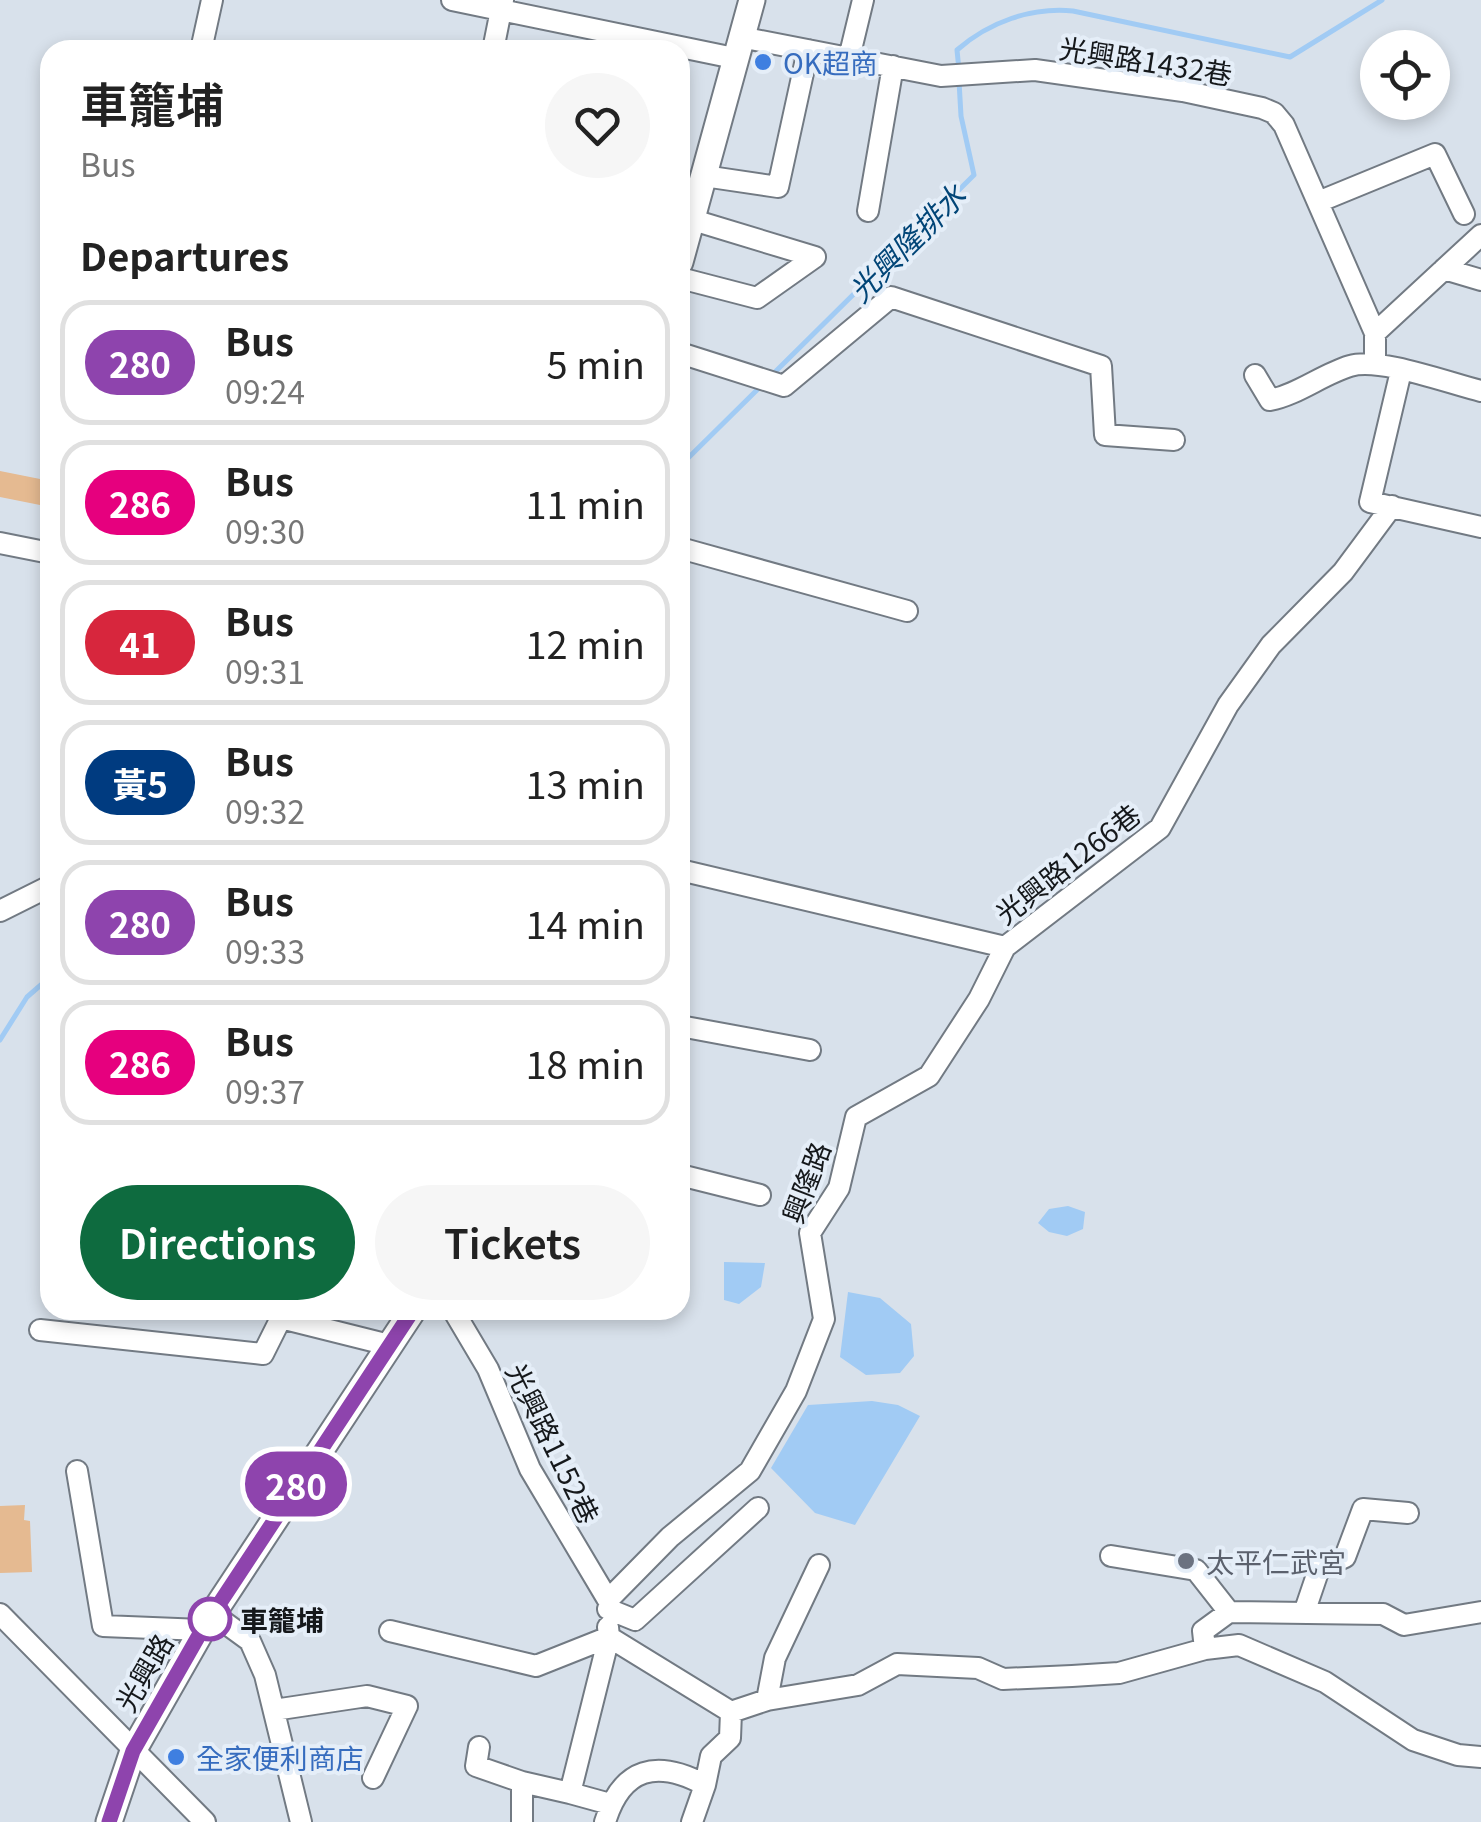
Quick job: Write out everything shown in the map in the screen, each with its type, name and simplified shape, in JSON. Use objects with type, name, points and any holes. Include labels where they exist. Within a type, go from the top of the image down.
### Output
[{"type":"main road","points":[[690,230],[752,0]]},
{"type":"main road","name":"光興路","points":[[109,1822],[133,1751],[208,1622],[406,1320]]},
{"type":"street","points":[[203,40],[212,0]]},
{"type":"street","name":"光興路1432巷","points":[[452,0],[502,5],[737,48],[808,50],[942,76],[1035,70],[1183,91],[1274,113],[1284,125],[1375,333],[1375,362]]},
{"type":"street","points":[[849,58],[863,0]]},
{"type":"street","points":[[495,40],[502,5]]},
{"type":"street","points":[[704,176],[778,186],[808,50]]},
{"type":"street","points":[[868,211],[892,66]]},
{"type":"street","points":[[1318,202],[1435,154],[1464,214]]},
{"type":"street","points":[[690,281],[757,298],[815,256],[693,220]]},
{"type":"street","points":[[1375,333],[1481,235]]},
{"type":"street","points":[[1444,269],[1481,280]]},
{"type":"street","points":[[690,356],[784,386],[891,297],[1101,366],[1105,435],[1174,440]]},
{"type":"street","points":[[1255,375],[1266,396],[1275,400],[1328,373],[1375,362],[1481,391]]},
{"type":"street","points":[[1400,370],[1370,502],[1481,528]]},
{"type":"street","name":"光興路1266巷","points":[[690,872],[1005,947],[1160,828],[1228,705],[1270,645],[1343,572],[1392,506]]},
{"type":"street","points":[[0,543],[40,551]]},
{"type":"street","points":[[690,551],[907,610]]},
{"type":"street","points":[[0,911],[40,891]]},
{"type":"street","name":"興隆路","points":[[608,1604],[670,1537],[750,1472],[796,1390],[824,1319],[810,1232],[839,1188],[856,1117],[929,1076],[979,999],[1005,947]]},
{"type":"street","points":[[690,1028],[810,1050]]},
{"type":"street","points":[[690,1178],[760,1196]]},
{"type":"street","points":[[40,1330],[263,1354],[280,1320]]},
{"type":"street","points":[[289,1320],[389,1345]]},
{"type":"street","name":"光興路1152巷","points":[[458,1320],[488,1369],[530,1469],[608,1604]]},
{"type":"street","points":[[77,1470],[103,1626],[208,1622],[250,1641],[265,1675],[301,1822]]},
{"type":"street","points":[[608,1604],[634,1620],[758,1508]]},
{"type":"street","points":[[1304,1613],[1319,1569],[1345,1557],[1363,1510],[1408,1513]]},
{"type":"street","points":[[1111,1556],[1196,1570],[1229,1612]]},
{"type":"street","points":[[766,1700],[774,1658],[819,1565]]},
{"type":"street","points":[[570,1793],[609,1637],[608,1604]]},
{"type":"street","points":[[1205,1649],[1204,1631],[1229,1612],[1383,1614],[1404,1625],[1480,1606]]},
{"type":"street","points":[[0,1614],[206,1822]]},
{"type":"street","points":[[390,1631],[536,1666],[609,1637]]},
{"type":"street","points":[[609,1637],[731,1712]]},
{"type":"street","points":[[731,1712],[766,1700],[858,1685],[897,1664],[978,1668],[1003,1679],[1119,1672],[1205,1649],[1238,1646],[1324,1682],[1413,1740],[1458,1755],[1481,1757]]},
{"type":"street","points":[[274,1710],[368,1696],[407,1706],[374,1778]]},
{"type":"street","points":[[692,1822],[711,1756],[730,1738],[731,1712]]},
{"type":"street","points":[[479,1748],[476,1766],[570,1793],[608,1813],[626,1783],[648,1770],[670,1770],[705,1785]]},
{"type":"street","points":[[522,1782],[522,1822]]},
{"type":"water","points":[[1068,1206],[1085,1212],[1083,1229],[1067,1236],[1049,1232],[1038,1223],[1049,1209]]},
{"type":"water","points":[[724,1262],[765,1263],[761,1287],[739,1304],[724,1300]]},
{"type":"water","points":[[848,1292],[880,1298],[911,1324],[914,1356],[900,1373],[866,1375],[840,1357]]},
{"type":"water","points":[[872,1401],[898,1405],[920,1416],[855,1525],[815,1513],[771,1468],[808,1405]]},
{"type":"building","points":[[0,471],[40,479],[40,505],[0,497]]},
{"type":"building","points":[[25,1505],[24,1520],[30,1521],[32,1572],[0,1573],[0,1506]]},
{"type":"waterway","name":"光興隆排水","points":[[959,70],[957,50],[969,40],[1011,18],[1042,11],[1073,11],[1290,57],[1382,0]]},
{"type":"waterway","name":"光興隆排水","points":[[772,375],[974,175],[961,116],[959,81]]},
{"type":"waterway","name":"光興隆排水","points":[[690,456],[761,386]]},
{"type":"waterway","name":"光興隆排水","points":[[0,1040],[27,997],[40,986]]},
{"type":"bus line","name":"280","points":[[109,1822],[133,1751],[202,1630],[406,1320]]},
{"type":"place","name":"OK超商","points":[[763,62]]},
{"type":"place","name":"太平仁武宮","points":[[1186,1561]]},
{"type":"place","name":"車籠埔","points":[[210,1619]]},
{"type":"place","name":"全家便利商店","points":[[176,1757]]}]
